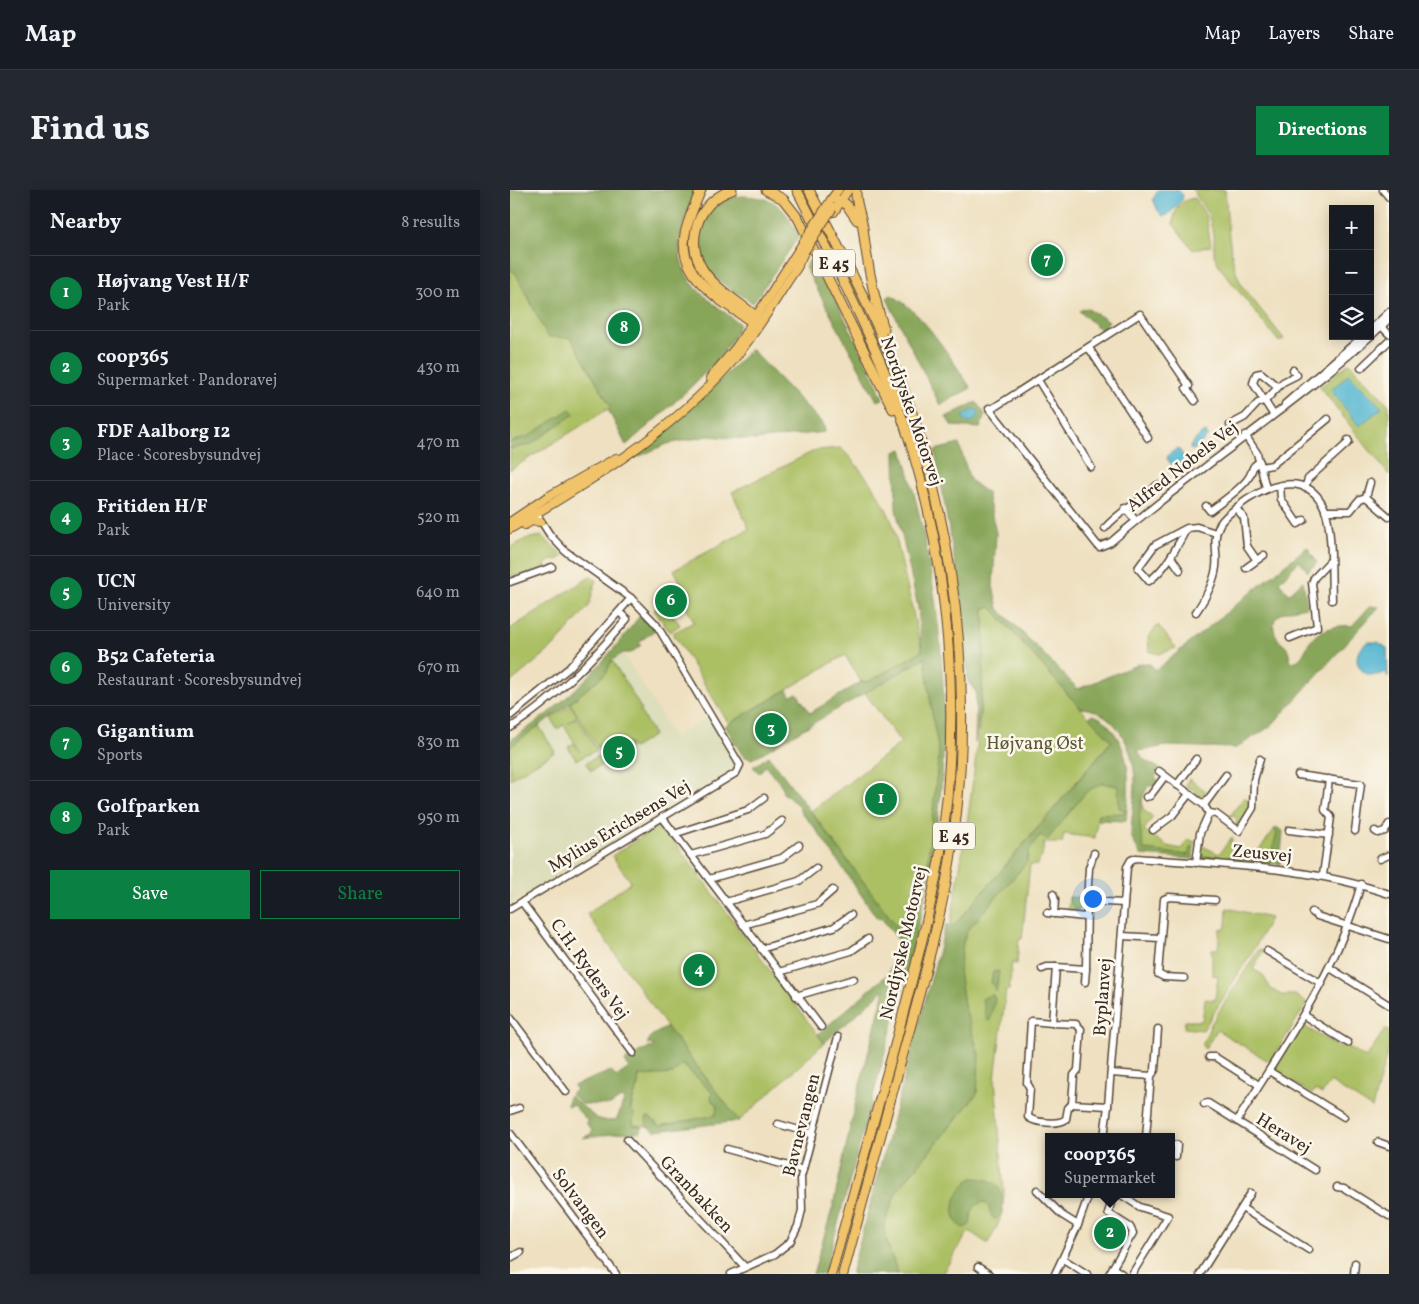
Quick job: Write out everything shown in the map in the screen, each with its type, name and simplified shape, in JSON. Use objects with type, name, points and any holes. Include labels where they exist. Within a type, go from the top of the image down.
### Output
[{"type":"highway","points":[[701,190],[684,236],[689,266],[710,291],[754,319]]},
{"type":"highway","points":[[732,190],[716,198],[700,217],[696,228],[695,253],[699,264],[714,284],[754,319]]},
{"type":"highway","points":[[766,190],[783,199],[798,218],[860,339],[894,412],[914,473],[943,594]]},
{"type":"highway","name":"Nordjyske Motorvej","points":[[796,190],[870,336],[892,391],[921,483],[943,594],[950,669],[949,772],[940,854],[923,939],[831,1274]]},
{"type":"highway","name":"Nordjyske Motorvej","points":[[809,190],[866,302],[904,391],[934,490],[952,578],[961,683],[960,777],[953,839],[938,920],[843,1274]]},
{"type":"highway","points":[[856,190],[857,205],[875,300],[904,391]]},
{"type":"highway","points":[[795,270],[835,199],[855,215],[863,236]]},
{"type":"main road","points":[[835,199],[848,190]]},
{"type":"main road","points":[[510,530],[534,510],[591,471],[624,454],[668,419],[714,373],[737,346],[754,319],[804,251]]},
{"type":"main road","points":[[510,522],[615,464],[700,395],[742,350],[795,270]]},
{"type":"main road","points":[[510,530],[532,521],[541,522]]},
{"type":"street","points":[[1382,190],[1389,197]]},
{"type":"street","name":"Alfred Nobels Vej","points":[[1282,407],[1294,401],[1343,362],[1389,312]]},
{"type":"street","points":[[1091,467],[1038,380],[1140,314],[1189,386],[1186,388],[1195,401]]},
{"type":"street","name":"Alfred Nobels Vej","points":[[1374,328],[1389,319]]},
{"type":"street","points":[[1379,325],[1389,334]]},
{"type":"street","name":"Alfred Nobels Vej","points":[[1038,380],[990,409],[1099,548],[1111,542],[1282,407],[1291,397],[1358,340]]},
{"type":"street","points":[[1361,368],[1389,341]]},
{"type":"street","points":[[1089,348],[1148,438]]},
{"type":"street","points":[[1230,424],[1245,417],[1258,403],[1273,395],[1278,387],[1297,375],[1293,370]]},
{"type":"street","points":[[1273,414],[1253,383],[1256,374],[1263,374],[1278,387]]},
{"type":"street","points":[[1210,511],[1249,477],[1253,466],[1272,465],[1328,419]]},
{"type":"street","points":[[1245,435],[1254,447],[1266,488]]},
{"type":"street","points":[[1304,488],[1306,478],[1348,441]]},
{"type":"street","points":[[1366,497],[1370,482]]},
{"type":"street","points":[[1105,528],[1125,508],[1147,495],[1156,485]]},
{"type":"street","points":[[1280,486],[1281,499],[1298,524],[1304,520]]},
{"type":"street","points":[[1196,612],[1208,595],[1216,570],[1216,532],[1221,521],[1236,508],[1266,488],[1280,486],[1304,488],[1317,496],[1325,512],[1332,600]]},
{"type":"street","points":[[1325,512],[1350,511],[1360,499],[1366,497]]},
{"type":"street","points":[[1366,497],[1389,517]]},
{"type":"street","points":[[1125,508],[1136,521]]},
{"type":"street","points":[[1236,508],[1244,518],[1247,546],[1256,559]]},
{"type":"street","points":[[510,716],[549,686],[589,648],[631,598],[568,554],[541,522],[534,510]]},
{"type":"street","points":[[1187,528],[1171,557],[1149,581],[1138,568],[1155,545],[1187,528],[1197,527],[1216,532]]},
{"type":"street","points":[[1246,568],[1264,554]]},
{"type":"street","points":[[1171,557],[1180,570]]},
{"type":"street","points":[[1290,638],[1317,627],[1312,582],[1330,561]]},
{"type":"street","points":[[510,582],[552,567]]},
{"type":"street","name":"Mylius Erichsens Vej","points":[[510,909],[736,773],[740,765],[656,624],[631,598]]},
{"type":"street","points":[[510,727],[556,693],[596,655],[627,619],[620,613]]},
{"type":"street","points":[[589,648],[596,655]]},
{"type":"street","points":[[549,686],[556,693]]},
{"type":"street","points":[[1177,785],[1196,759]]},
{"type":"street","points":[[1209,813],[1216,814],[1239,831],[1253,808],[1254,780],[1260,759]]},
{"type":"street","points":[[1146,797],[1150,796],[1162,773],[1204,804],[1209,813]]},
{"type":"street","points":[[1204,804],[1226,775]]},
{"type":"street","points":[[1298,775],[1361,784],[1355,831]]},
{"type":"street","points":[[1323,875],[1331,818],[1325,810],[1329,779]]},
{"type":"street","points":[[1153,830],[1172,816],[1189,794]]},
{"type":"street","points":[[674,834],[748,810],[764,798]]},
{"type":"street","points":[[1196,863],[1200,833],[1209,813]]},
{"type":"street","points":[[662,817],[821,1027]]},
{"type":"street","points":[[691,855],[766,834],[782,821]]},
{"type":"street","points":[[1374,831],[1378,833],[1385,832],[1389,824]]},
{"type":"street","points":[[1289,830],[1329,835]]},
{"type":"street","points":[[709,879],[782,858],[799,845]]},
{"type":"street","points":[[1085,982],[1088,938],[1085,931],[1085,917],[1089,868],[1094,853]]},
{"type":"street","points":[[1380,858],[1389,855]]},
{"type":"street","name":"Zeusvej","points":[[1130,860],[1135,858],[1323,875],[1361,884],[1389,894]]},
{"type":"street","name":"Byplanvej","points":[[1105,1133],[1127,867],[1130,860]]},
{"type":"street","points":[[726,902],[799,881],[816,868]]},
{"type":"street","name":"Heravej","points":[[1237,1121],[1322,984],[1348,925],[1361,884]]},
{"type":"street","points":[[743,925],[817,904],[833,890]]},
{"type":"street","points":[[1053,894],[1051,914],[1085,917]]},
{"type":"street","points":[[1184,978],[1164,977],[1158,974],[1163,903],[1166,897],[1215,900]]},
{"type":"street","points":[[1087,901],[1124,903]]},
{"type":"street","name":"C.H. Ryders Vej","points":[[522,902],[634,1053]]},
{"type":"street","points":[[1312,912],[1317,916],[1389,939]]},
{"type":"street","points":[[761,949],[834,927],[851,915]]},
{"type":"street","points":[[1122,936],[1160,938]]},
{"type":"street","points":[[779,972],[851,951],[868,939]]},
{"type":"street","points":[[1267,951],[1322,984]]},
{"type":"street","points":[[1042,969],[1056,967],[1086,969]]},
{"type":"street","points":[[1052,1023],[1056,967]]},
{"type":"street","points":[[1330,968],[1389,1004]]},
{"type":"street","points":[[796,996],[854,979]]},
{"type":"street","points":[[1303,1015],[1348,1042]]},
{"type":"street","points":[[510,1017],[566,1092]]},
{"type":"street","points":[[1031,1019],[1052,1023],[1076,1024],[1081,1029],[1078,1070],[1074,1075],[1072,1104],[1068,1108],[1066,1119],[1062,1122],[1034,1120],[1028,1117],[1030,1088],[1027,1083],[1031,1019]]},
{"type":"street","points":[[1146,1133],[1151,1076],[1155,1070],[1158,1029]]},
{"type":"street","name":"Bavnevangen","points":[[731,1274],[775,1254],[795,1234],[801,1218],[800,1184],[803,1170],[838,1037]]},
{"type":"street","name":"Heravej","points":[[1209,1058],[1214,1057],[1260,1085]]},
{"type":"street","points":[[1269,1070],[1344,1117]]},
{"type":"street","points":[[1111,1073],[1151,1076]]},
{"type":"street","name":"Heravej","points":[[1204,1104],[1208,1103],[1315,1170]]},
{"type":"street","points":[[1072,1104],[1108,1106]]},
{"type":"street","points":[[510,1111],[519,1108]]},
{"type":"street","points":[[778,1124],[813,1134]]},
{"type":"street","name":"Solvangen","points":[[510,1134],[616,1274]]},
{"type":"street","name":"Granbakken","points":[[627,1140],[742,1270]]},
{"type":"street","points":[[1378,1142],[1389,1146]]},
{"type":"street","points":[[1175,1145],[1177,1145],[1176,1157]]},
{"type":"street","points":[[728,1150],[803,1170]]},
{"type":"street","points":[[1337,1187],[1344,1188],[1389,1216]]},
{"type":"street","points":[[1037,1190],[1062,1215],[1078,1225]]},
{"type":"street","points":[[1200,1274],[1251,1193]]},
{"type":"street","points":[[1055,1274],[1078,1225],[1088,1198]]},
{"type":"street","points":[[1113,1198],[1108,1213],[1130,1227],[1132,1233],[1111,1271],[1122,1274]]},
{"type":"street","points":[[1126,1198],[1140,1207],[1168,1216],[1132,1274]]},
{"type":"street","points":[[1242,1208],[1308,1250]]},
{"type":"street","points":[[510,1258],[521,1252]]},
{"type":"street","points":[[1063,1259],[1087,1274]]},
{"type":"street","points":[[1354,1274],[1355,1264]]},
{"type":"street","points":[[978,1267],[989,1274]]},
{"type":"shaded area","points":[[618,645],[674,737],[707,717],[735,763],[733,769],[510,904],[510,740],[561,704]]},
{"type":"green space","points":[[510,190],[697,190],[687,214],[680,239],[682,264],[695,287],[739,324],[721,354],[706,371],[672,405],[626,445],[608,409],[510,470]]},
{"type":"green space","points":[[510,190],[697,190],[687,214],[680,239],[682,264],[695,287],[739,324],[721,354],[706,371],[672,405],[626,445],[608,409],[611,407],[571,338],[548,337],[516,274],[510,269]]},
{"type":"green space","points":[[1193,190],[1225,190],[1229,239],[1237,275],[1242,286],[1284,339],[1279,342],[1221,269],[1214,255],[1214,238],[1209,216]]},
{"type":"green space","points":[[741,196],[763,198],[778,205],[788,217],[799,236],[753,303],[709,272],[700,248],[701,230],[708,214],[723,202]]},
{"type":"green space","points":[[1195,198],[1206,216],[1211,246],[1193,250],[1173,224],[1179,206],[1185,201]]},
{"type":"green space","points":[[813,255],[876,381],[883,399],[877,401],[805,267]]},
{"type":"green space","points":[[891,295],[903,302],[925,324],[971,388],[940,405],[890,305],[887,298]]},
{"type":"green space","points":[[1086,308],[1109,321],[1102,331],[1079,311]]},
{"type":"green space","points":[[751,349],[824,425],[825,432],[755,440],[708,436],[667,444],[624,463],[690,409]]},
{"type":"green space","points":[[1349,363],[1389,405],[1389,475],[1320,387]]},
{"type":"green space","points":[[976,402],[985,414],[980,428],[952,426],[946,417]]},
{"type":"green space","points":[[570,409],[574,414],[530,445],[510,449],[510,442],[529,436]]},
{"type":"green space","points":[[959,444],[970,480],[987,493],[996,533],[993,586],[998,608],[1078,689],[1141,663],[1150,664],[1156,670],[1307,547],[1317,562],[1308,572],[1299,561],[1279,582],[1289,594],[1303,581],[1307,607],[1280,614],[1274,623],[1274,630],[1278,639],[1287,649],[1292,662],[1299,659],[1312,639],[1320,632],[1336,627],[1352,626],[1370,606],[1379,607],[1271,726],[1236,748],[1166,746],[1138,751],[1143,759],[1160,769],[1155,777],[1158,780],[1153,787],[1149,785],[1140,809],[1144,850],[1188,855],[1190,848],[1194,846],[1193,859],[1141,855],[1131,834],[1135,790],[1134,771],[1132,758],[1122,734],[1105,716],[1093,710],[1080,708],[991,607],[984,608],[983,676],[975,743],[976,692],[968,682],[963,609],[935,450]]},
{"type":"green space","points":[[841,448],[871,484],[883,503],[893,525],[922,651],[870,681],[861,682],[845,655],[729,724],[673,633],[694,622],[676,588],[682,585],[674,570],[749,529],[732,492],[816,450]]},
{"type":"green space","points":[[902,449],[913,490],[931,574],[937,617],[944,702],[944,745],[938,821],[920,918],[824,1274],[813,1274],[833,1206],[857,1096],[885,989],[824,1043],[818,1034],[888,974],[900,942],[882,919],[877,918],[815,828],[800,811],[799,806],[783,793],[782,786],[765,766],[759,773],[753,767],[769,756],[906,939],[909,920],[916,910],[912,897],[920,888],[917,879],[927,869],[939,752],[925,658],[752,759],[743,756],[725,726],[787,690],[791,696],[797,693],[810,713],[861,682],[870,681],[922,651],[918,607],[896,509],[895,452]],"holes":[[[768,718],[780,736],[774,740],[762,722]]]},
{"type":"green space","points":[[541,536],[564,556],[556,561],[551,560],[545,564],[546,566],[530,573],[510,577],[510,548],[525,539]]},
{"type":"green space","points":[[591,576],[596,580],[589,606],[553,647],[510,683],[510,629]]},
{"type":"green space","points":[[665,603],[680,625],[670,632],[654,610]]},
{"type":"green space","name":"Højvang Øst","points":[[991,607],[1080,708],[1112,740],[953,927],[950,926],[969,807],[979,728],[984,648],[984,608]]},
{"type":"green space","points":[[641,614],[655,630],[639,642],[641,645],[631,653],[623,653],[612,660],[606,673],[570,703],[510,747],[510,740],[548,713],[582,683]]},
{"type":"green space","points":[[1158,625],[1176,648],[1159,654],[1149,651],[1148,637]]},
{"type":"green space","points":[[925,658],[939,752],[927,869],[917,879],[920,888],[916,910],[909,920],[906,939],[811,811],[901,743],[865,693]]},
{"type":"green space","points":[[612,660],[642,710],[640,711],[654,735],[633,748],[628,742],[630,748],[591,771],[586,763],[602,754],[570,703],[606,673]]},
{"type":"green space","points":[[571,705],[577,716],[568,723],[577,717],[597,750],[576,760],[568,747],[574,743],[580,752],[564,725],[557,729],[551,718]]},
{"type":"green space","points":[[1091,715],[1099,717],[1108,725],[1123,749],[1128,772],[1126,821],[1097,820],[1098,814],[1125,813],[1125,810],[1119,808],[1118,786],[1102,783],[1086,792],[1047,840],[1040,835],[1029,851],[1027,862],[967,931],[963,942],[959,971],[964,1005],[979,1055],[977,1094],[896,1192],[884,1226],[885,1237],[898,1274],[851,1274],[946,924],[953,927],[1112,741],[1090,718]]},
{"type":"green space","points":[[539,726],[555,752],[510,779],[510,744]]},
{"type":"green space","points":[[1189,779],[1206,791],[1203,796],[1205,800],[1194,795],[1197,792],[1192,788],[1188,790],[1186,783]]},
{"type":"green space","points":[[1102,783],[1118,786],[1119,808],[1125,810],[1125,813],[1098,814],[1095,838],[1064,834],[1062,843],[1044,843],[1042,856],[1037,865],[1030,865],[1022,939],[1019,939],[1017,964],[1012,963],[1009,990],[1006,990],[995,1079],[1004,1191],[1002,1213],[998,1225],[988,1244],[969,1231],[942,1274],[898,1274],[885,1237],[884,1226],[896,1192],[977,1094],[979,1055],[964,1005],[959,971],[963,942],[967,931],[1027,862],[1029,851],[1040,835],[1047,840],[1086,792]]},
{"type":"green space","points":[[1142,796],[1143,810],[1153,817],[1144,830],[1167,846],[1181,849],[1188,839],[1195,842],[1189,855],[1144,851],[1138,820]]},
{"type":"green space","points":[[1244,797],[1251,802],[1250,810],[1237,826],[1235,824],[1238,819],[1233,816],[1228,819]]},
{"type":"green space","points":[[661,824],[824,1043],[739,1121],[667,1027],[587,914],[631,882],[612,856]]},
{"type":"green space","points":[[1276,827],[1283,831],[1280,864],[1199,859],[1200,856],[1273,861],[1273,848],[1277,833],[1274,830]]},
{"type":"green space","points":[[1274,830],[1277,833],[1273,848],[1274,861],[1200,856],[1200,845],[1219,854],[1232,837],[1231,841],[1246,853],[1256,854]]},
{"type":"green space","points":[[1069,897],[1081,898],[1080,910],[1068,910]]},
{"type":"green space","points":[[1227,908],[1270,918],[1257,944],[1203,1030],[1184,1028],[1185,1021],[1202,1021],[1205,999],[1215,1000],[1218,976],[1212,975],[1212,949],[1218,949],[1220,929],[1226,928]]},
{"type":"green space","points":[[1259,949],[1263,951],[1253,969],[1263,975],[1270,988],[1281,995],[1295,995],[1307,1003],[1270,1062],[1217,1030],[1205,1049],[1202,1046],[1211,1024]]},
{"type":"green space","points":[[999,971],[996,992],[991,982],[993,972]]},
{"type":"green space","points":[[992,994],[995,999],[990,1021],[987,1020],[982,999]]},
{"type":"green space","points":[[1302,1025],[1340,1048],[1343,1044],[1366,1058],[1385,1029],[1389,1031],[1389,1047],[1372,1108],[1330,1082],[1322,1094],[1315,1090],[1312,1094],[1273,1070]]},
{"type":"green space","points":[[667,1027],[739,1121],[655,1131],[647,1126],[646,1118],[649,1117],[660,1126],[716,1115],[717,1106],[711,1099],[712,1092],[682,1064],[673,1074],[639,1076],[630,1110],[634,1113],[633,1125],[642,1127],[641,1132],[633,1132],[630,1138],[626,1132],[583,1138],[592,1133],[592,1130],[586,1123],[587,1120],[573,1105],[567,1106],[569,1095],[596,1118],[608,1121],[617,1119],[624,1100],[621,1098],[610,1105],[582,1104],[571,1094],[576,1090],[573,1086],[611,1071],[616,1077],[629,1068],[625,1061],[642,1050],[653,1047],[653,1045],[647,1044],[651,1036]]},
{"type":"green space","points":[[682,1064],[712,1092],[712,1101],[717,1106],[716,1115],[660,1126],[633,1125],[631,1109],[639,1076],[673,1074]]},
{"type":"green space","points":[[972,1178],[988,1180],[997,1186],[1002,1197],[1002,1213],[995,1220],[988,1205],[983,1202],[979,1203],[974,1208],[970,1225],[964,1228],[957,1222],[954,1207],[956,1197]]},
{"type":"water","points":[[1158,190],[1178,190],[1183,195],[1182,200],[1168,215],[1163,216],[1158,211],[1153,199]]},
{"type":"water","points":[[1349,374],[1382,408],[1359,426],[1331,390]]},
{"type":"water","points":[[974,409],[979,411],[977,419],[969,423],[965,421],[963,416]]},
{"type":"water","points":[[1206,432],[1208,436],[1194,450],[1190,449],[1190,446],[1201,434]]},
{"type":"water","points":[[1178,448],[1185,458],[1175,468],[1167,459],[1168,455]]},
{"type":"water","points":[[1368,642],[1378,642],[1387,648],[1388,677],[1385,672],[1369,675],[1359,667],[1357,661],[1358,654],[1361,648]]},
{"type":"place","name":"Gigantium","points":[[1047,260]]},
{"type":"place","name":"Golfparken","points":[[624,328]]},
{"type":"place","name":"B52 Cafeteria","points":[[671,601]]},
{"type":"place","name":"FDF Aalborg 12","points":[[771,729]]},
{"type":"place","name":"UCN","points":[[619,752]]},
{"type":"place","name":"Højvang Vest H/F","points":[[881,799]]},
{"type":"place","name":"Fritiden H/F","points":[[699,970]]},
{"type":"place","name":"coop365","points":[[1110,1233]]}]
